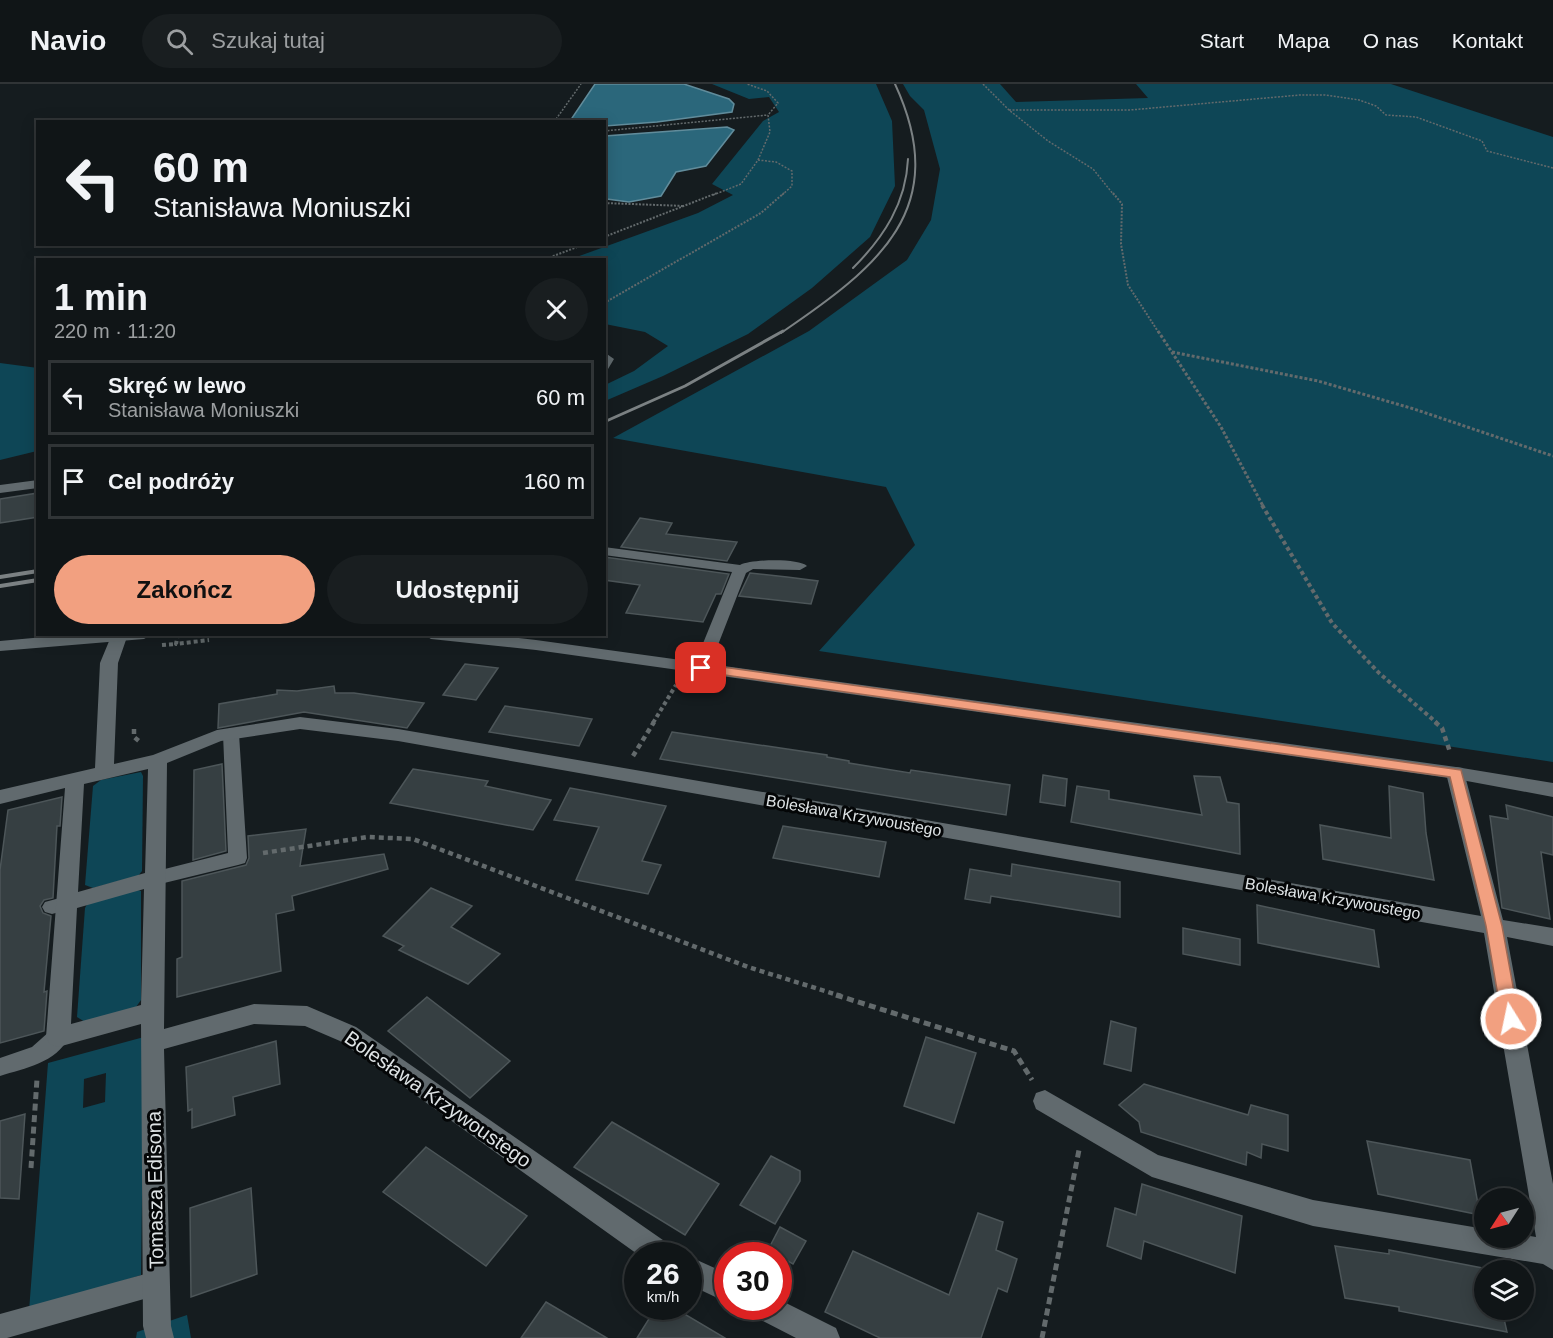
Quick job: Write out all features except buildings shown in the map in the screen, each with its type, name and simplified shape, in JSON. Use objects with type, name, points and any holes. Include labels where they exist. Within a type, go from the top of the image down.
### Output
[{"type":"street","points":[[468,636],[505,638],[701,668],[1456,773],[1553,790]]},
{"type":"street","points":[[0,646],[119,637],[150,640]]},
{"type":"street","points":[[104,773],[109,663],[119,637]]},
{"type":"street","name":"Bolesława Krzywoustego","points":[[0,797],[104,773],[153,751],[217,736],[300,723],[398,735],[1553,938]]},
{"type":"street","points":[[153,751],[156,878],[153,1042]]},
{"type":"street","points":[[1046,1101],[1152,1165],[1313,1213],[1553,1254],[1494,926],[1456,773]]},
{"type":"street","points":[[75,780],[60,905],[58,1037],[152,1011]]},
{"type":"street","points":[[60,905],[156,878]]},
{"type":"street","name":"Bolesława Krzywoustego","points":[[153,1042],[254,1014],[307,1016],[348,1034],[643,1242]]},
{"type":"street","name":"Tomasza Edisona","points":[[153,1042],[156,1284],[157,1326],[160,1338]]},
{"type":"street","points":[[791,1320],[826,1338]]},
{"type":"lane","points":[[0,489],[36,484]]},
{"type":"lane","points":[[606,551],[734,567],[740,570]]},
{"type":"lane","points":[[701,668],[740,570],[752,565],[800,566]]},
{"type":"lane","points":[[156,878],[238,858],[231,734]]},
{"type":"lane","points":[[0,1067],[39,1054],[58,1037]]},
{"type":"lane","points":[[0,1327],[156,1284]]},
{"type":"path","points":[[555,120],[581,84]]},
{"type":"path","points":[[606,236],[688,207],[741,184],[758,160],[770,132],[768,116],[778,103],[767,91],[747,84]]},
{"type":"path","points":[[983,84],[1008,110],[1048,141],[1093,169],[1122,204],[1121,244],[1128,285],[1221,427],[1271,521],[1332,623],[1379,674],[1442,728],[1456,773]]},
{"type":"path","points":[[1008,110],[1130,110],[1300,95],[1325,95],[1359,100],[1376,106],[1386,115],[1416,117],[1437,123],[1482,141],[1487,151],[1503,157],[1553,168]]},
{"type":"path","points":[[606,131],[768,116]]},
{"type":"path","points":[[606,302],[761,213],[792,186],[792,171],[776,162],[758,160]]},
{"type":"path","points":[[606,203],[688,207]]},
{"type":"path","points":[[563,253],[568,246]]},
{"type":"path","points":[[549,258],[580,246]]},
{"type":"path","points":[[1172,351],[1318,381],[1414,409],[1553,456]]},
{"type":"path","points":[[176,644],[178,636]]},
{"type":"path","points":[[150,640],[176,644],[209,640]]},
{"type":"path","points":[[622,774],[670,695]]},
{"type":"path","points":[[134,726],[134,737],[153,751]]},
{"type":"path","points":[[238,858],[297,846],[368,837],[413,839],[748,967],[1014,1051],[1046,1101]]},
{"type":"path","points":[[31,1168],[39,1054]]},
{"type":"path","points":[[1042,1338],[1084,1125]]},
{"type":"shaded area","points":[[595,84],[684,84],[729,99],[734,104],[732,112],[657,122],[606,126],[606,120],[571,120]]},
{"type":"shaded area","points":[[712,84],[876,84],[892,121],[895,186],[870,237],[812,288],[748,334],[663,376],[606,401],[606,385],[634,371],[668,346],[645,332],[606,324],[606,258],[574,258],[698,213],[733,195],[712,184],[763,121],[779,112],[769,97],[749,99]]},
{"type":"shaded area","points":[[903,84],[1000,84],[1016,102],[1148,98],[1136,84],[1391,84],[1553,137],[1553,762],[819,651],[915,545],[886,487],[613,438],[809,331],[907,260],[931,220],[940,169],[924,110],[910,96]]},
{"type":"shaded area","points":[[727,127],[734,130],[706,166],[676,172],[661,196],[629,202],[606,198],[606,136]]},
{"type":"shaded area","points":[[0,363],[36,368],[36,451],[0,460]]},
{"type":"shaded area","points":[[141,772],[143,776],[142,871],[138,876],[93,888],[85,885],[93,786],[101,780]]},
{"type":"shaded area","points":[[135,889],[141,891],[141,1000],[136,1007],[85,1022],[77,1017],[85,908],[89,901]]},
{"type":"shaded area","points":[[144,1037],[141,1275],[29,1311],[48,1063]],"holes":[[[106,1073],[105,1102],[83,1108],[84,1079]]]},
{"type":"shaded area","points":[[187,1315],[191,1338],[136,1338],[137,1332]]},
{"type":"railway","points":[[781,333],[848,284],[875,258],[896,231],[910,200],[915,166],[911,128],[895,84]]},
{"type":"railway","points":[[853,268],[874,244],[898,205],[908,159]]},
{"type":"railway","points":[[606,421],[685,386],[783,331]]},
{"type":"railway","points":[[0,577],[36,571]]},
{"type":"railway","points":[[0,586],[36,580]]},
{"type":"route","points":[[701,668],[1456,773],[1494,926],[1511,1019]]}]
